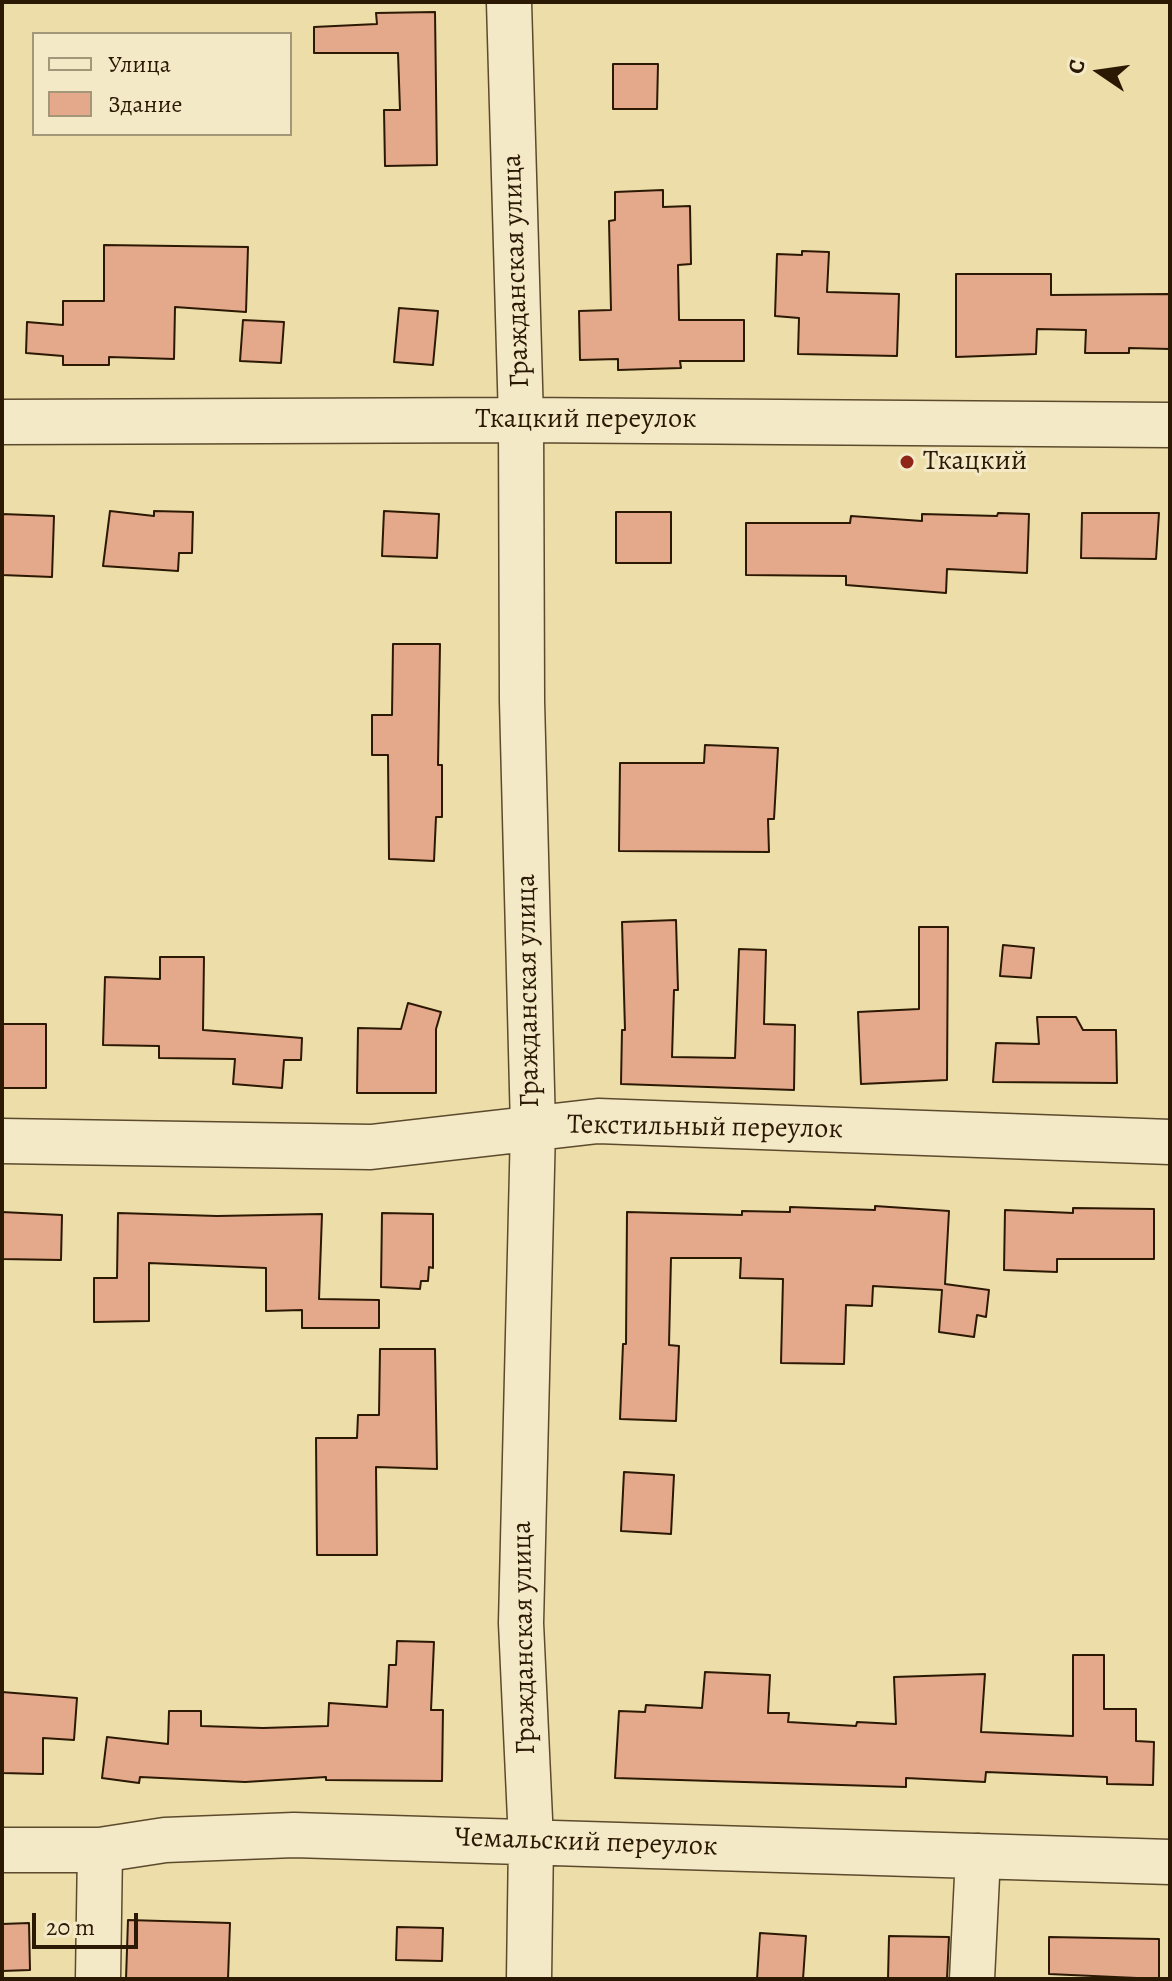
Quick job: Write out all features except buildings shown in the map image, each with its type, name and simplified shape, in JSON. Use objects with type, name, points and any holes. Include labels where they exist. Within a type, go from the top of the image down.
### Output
[{"type":"street","name":"Гражданская улица","points":[[509,2],[521,420],[522,701],[533,1128],[521,1623],[531,1841],[529,1979]]},
{"type":"street","name":"Ткацкий переулок","points":[[2,422],[521,420],[1170,425]]},
{"type":"street","name":"Текстильный переулок","points":[[2,1141],[371,1147],[598,1121],[1170,1142]]},
{"type":"street","name":"Чемальский переулок","points":[[2,1850],[100,1850],[165,1840],[294,1835],[1170,1862]]},
{"type":"street","points":[[98,1979],[100,1850]]},
{"type":"street","points":[[972,1979],[978,1856]]},
{"type":"place","name":"Ткацкий","points":[[907,462]]}]
